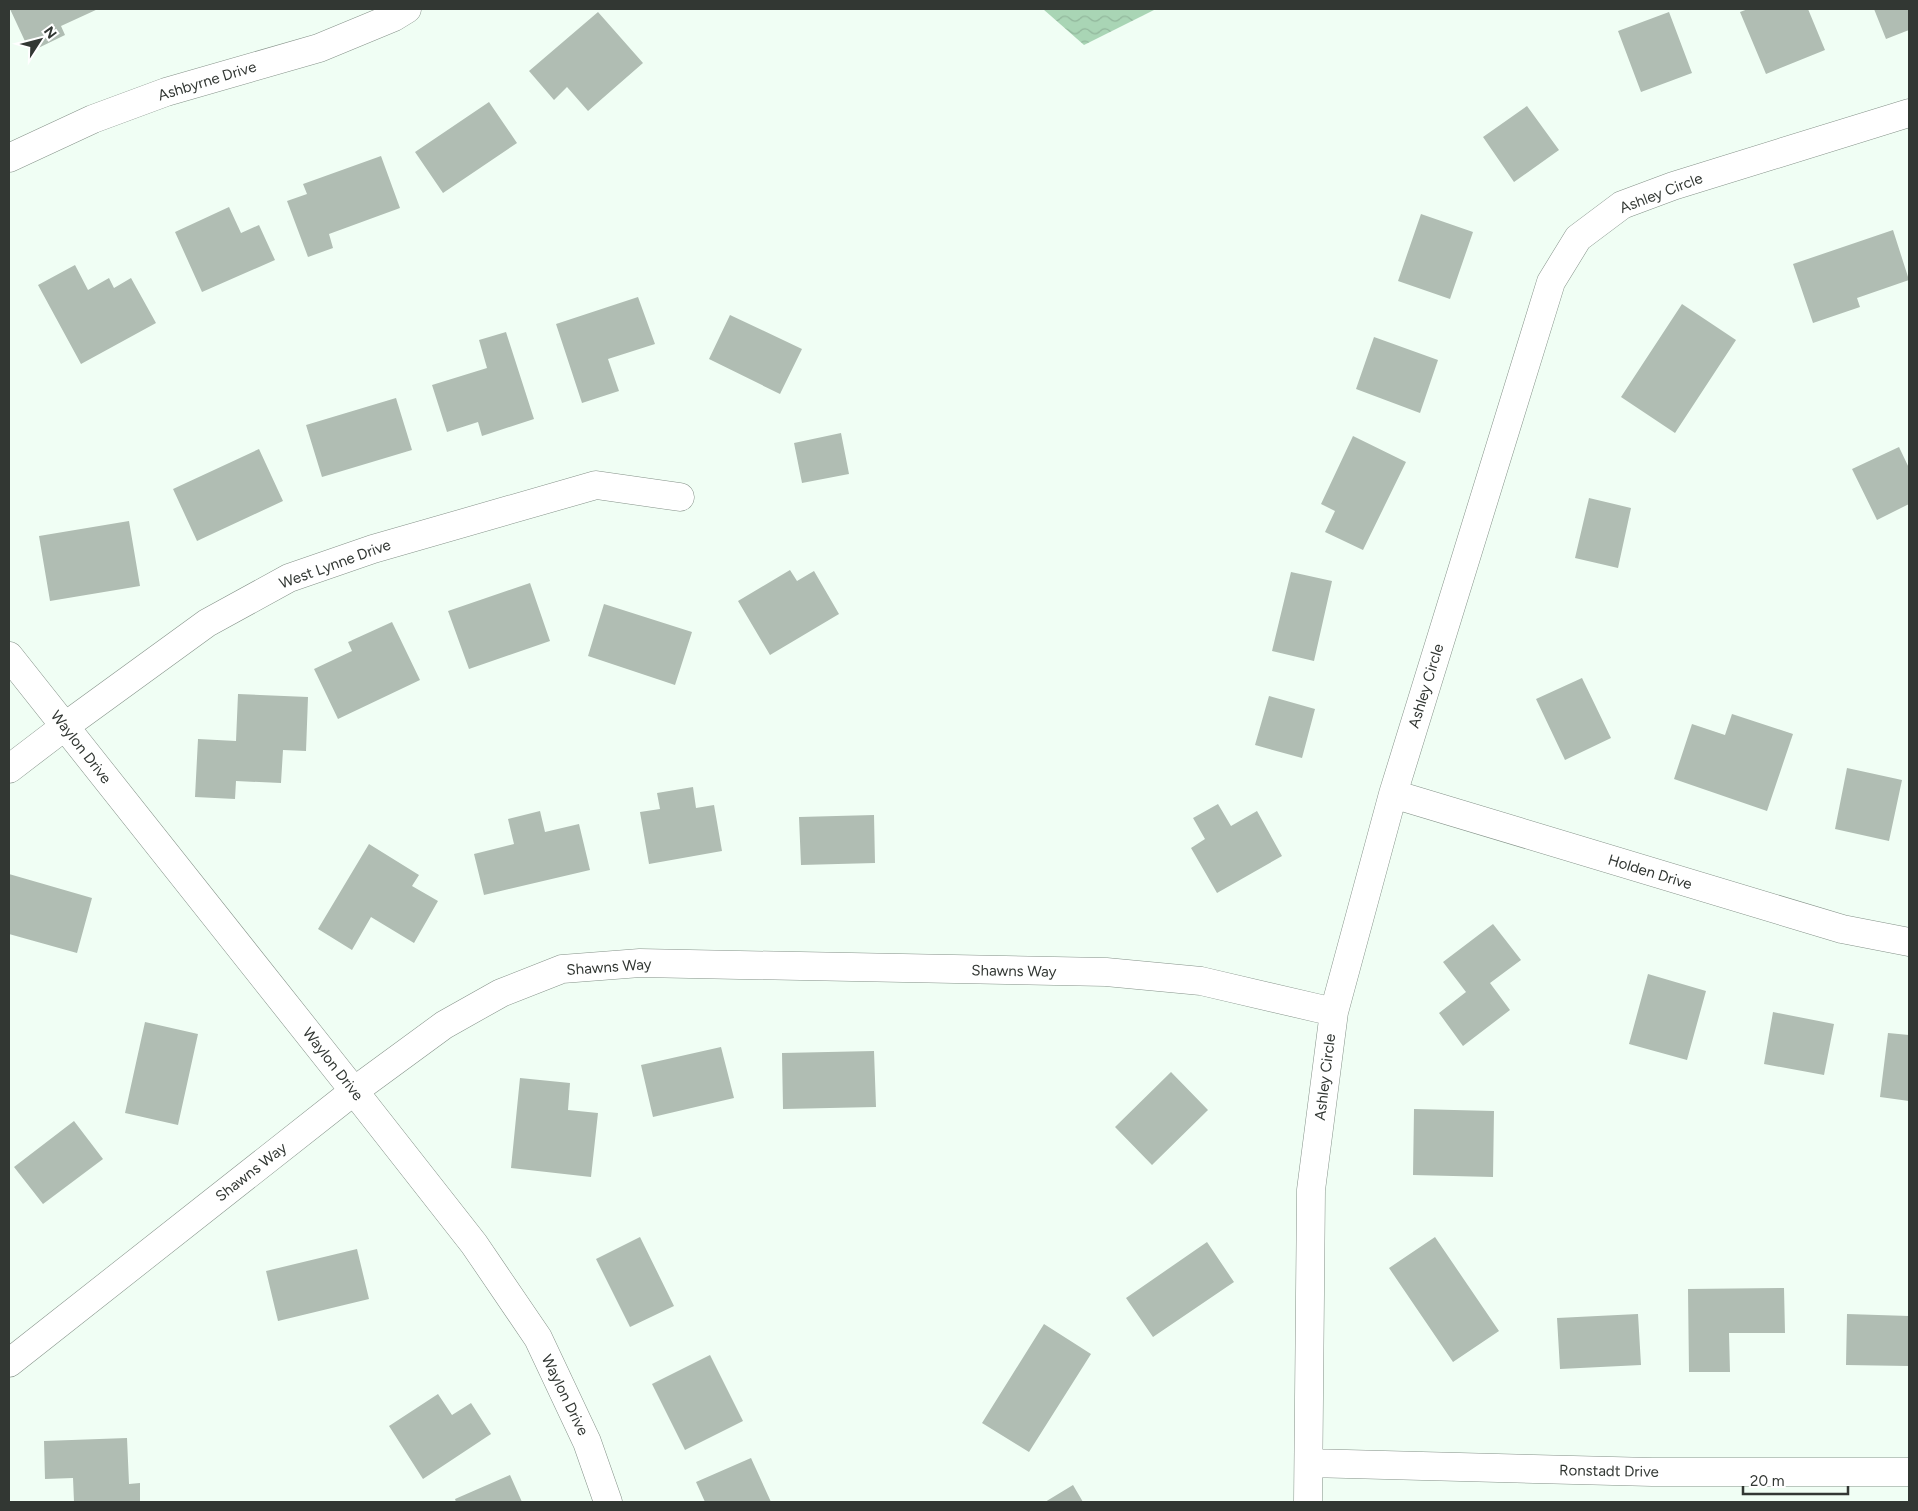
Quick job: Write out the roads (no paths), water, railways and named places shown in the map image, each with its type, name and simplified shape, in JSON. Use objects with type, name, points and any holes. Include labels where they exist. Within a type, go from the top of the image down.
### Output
[{"type":"street","name":"Ashbyrne Drive","points":[[9,158],[93,119],[166,92],[319,48],[394,17],[406,9]]},
{"type":"street","name":"Ashley Circle","points":[[1308,1502],[1311,1190],[1334,1012],[1393,794],[1551,282],[1578,238],[1622,206],[1673,186],[1909,113]]},
{"type":"street","name":"West Lynne Drive","points":[[9,769],[64,726],[207,623],[289,578],[373,549],[596,485],[680,497]]},
{"type":"street","name":"Waylon Drive","points":[[9,656],[474,1244],[538,1338],[588,1442],[608,1502]]},
{"type":"street","name":"Holden Drive","points":[[1393,794],[1842,929],[1909,942]]},
{"type":"street","name":"Shawns Way","points":[[9,1362],[354,1091],[444,1025],[501,993],[562,969],[640,963],[1106,972],[1201,981],[1334,1012]]},
{"type":"street","name":"Ronstadt Drive","points":[[1309,1463],[1652,1472],[1909,1472]]},
{"type":"water","points":[[1043,9],[1156,9],[1084,45]]}]
